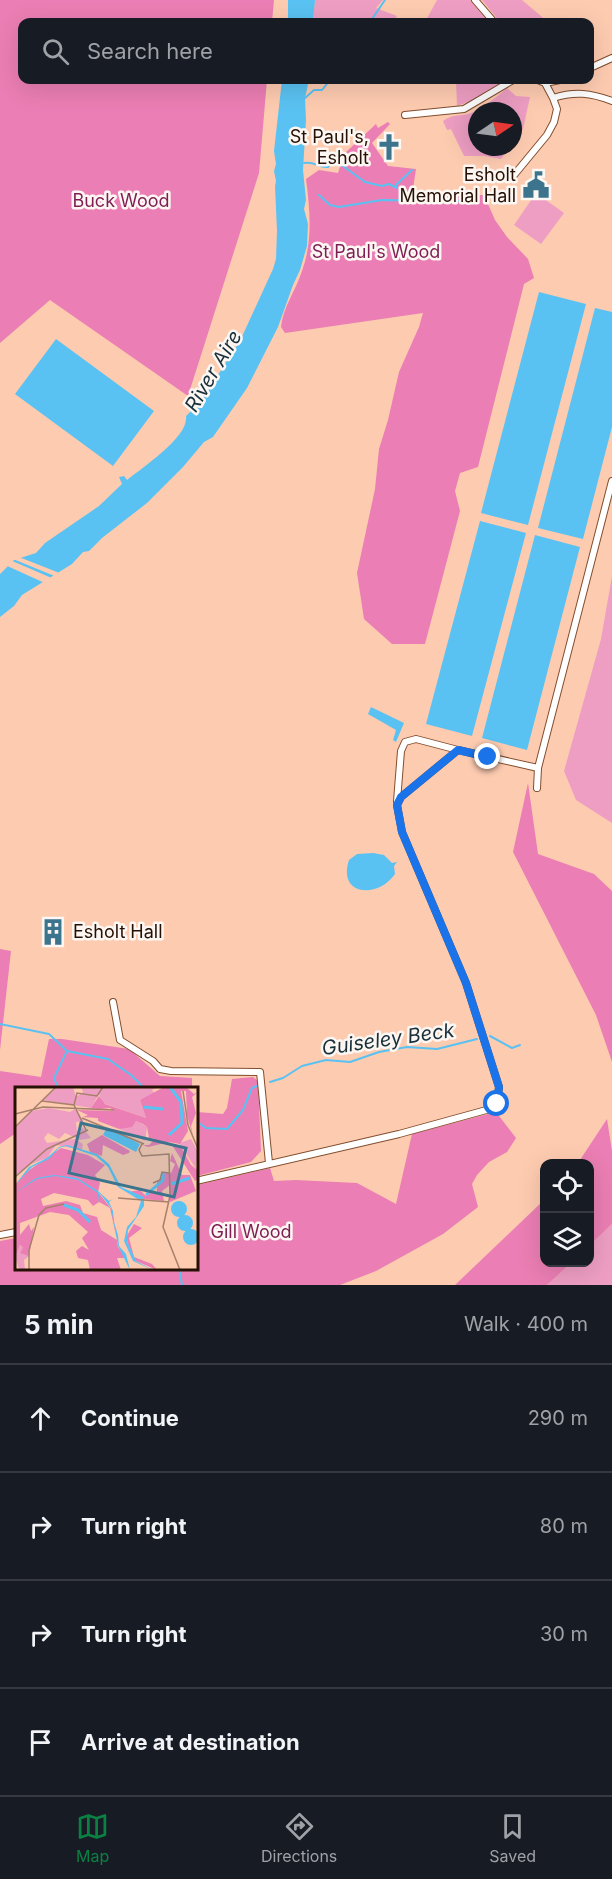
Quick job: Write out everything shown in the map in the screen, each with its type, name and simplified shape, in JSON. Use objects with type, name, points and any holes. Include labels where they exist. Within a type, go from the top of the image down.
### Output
[{"type":"street","points":[[475,0],[491,18]]},
{"type":"street","points":[[594,66],[612,58]]},
{"type":"street","points":[[405,115],[464,109],[506,84]]},
{"type":"street","points":[[514,175],[547,135],[554,122],[557,109],[546,84]]},
{"type":"street","points":[[553,98],[592,93],[612,101]]},
{"type":"street","points":[[415,114],[418,122]]},
{"type":"street","points":[[537,788],[538,768],[612,481]]},
{"type":"street","points":[[198,1181],[399,1134],[494,1107],[499,1100],[499,1087],[466,983],[402,832],[397,805],[402,746],[405,742],[416,739],[538,768]]},
{"type":"street","points":[[397,805],[401,797],[458,750]]},
{"type":"street","points":[[113,1002],[120,1040],[153,1061],[160,1069],[260,1072],[269,1163]]},
{"type":"street","points":[[0,1235],[15,1232]]},
{"type":"shaded area","points":[[315,0],[383,0],[376,8],[397,16],[396,18],[313,18]]},
{"type":"shaded area","points":[[437,0],[470,0],[486,18],[427,18]]},
{"type":"shaded area","points":[[482,0],[522,0],[543,18],[497,18]]},
{"type":"shaded area","points":[[456,84],[500,84],[471,101],[457,106]]},
{"type":"shaded area","points":[[507,88],[516,96],[530,97],[522,130],[522,102],[490,102]]},
{"type":"shaded area","points":[[467,114],[468,156],[464,156],[451,129],[447,130],[443,121],[450,117]]},
{"type":"shaded area","points":[[484,156],[503,156],[501,159]]},
{"type":"shaded area","points":[[536,193],[564,213],[541,244],[514,225]]},
{"type":"shaded area","points":[[612,576],[612,823],[576,800],[564,771],[601,639]]},
{"type":"shaded area","points":[[612,1224],[612,1285],[547,1285],[567,1267],[594,1267],[594,1241]]},
{"type":"green space","name":"Buck Wood","points":[[0,0],[274,0],[272,18],[18,18],[18,84],[267,84],[259,173],[188,396],[50,300],[0,343]]},
{"type":"green space","name":"St Paul's Wood","points":[[388,122],[390,124],[372,143],[388,166],[416,169],[412,195],[484,195],[495,220],[507,237],[528,259],[534,278],[524,284],[478,467],[460,473],[455,491],[460,511],[425,644],[392,644],[364,619],[357,573],[375,489],[379,449],[399,372],[423,313],[285,333],[281,327],[284,312],[302,271],[308,248],[309,214],[306,179],[319,170],[338,173],[344,154],[376,124],[378,128]]},
{"type":"green space","points":[[528,783],[538,854],[594,874],[612,891],[612,1062],[596,1015],[513,852]]},
{"type":"green space","points":[[0,949],[11,951],[0,1050]]},
{"type":"green space","points":[[49,1039],[62,1039],[129,1049],[160,1076],[192,1078],[192,1087],[15,1087],[15,1134],[0,1144],[0,1071],[41,1077]]},
{"type":"green space","points":[[253,1077],[258,1081],[261,1151],[251,1162],[198,1176],[198,1112],[223,1114],[227,1108],[232,1079]]},
{"type":"green space","name":"Gill Wood","points":[[496,1112],[516,1138],[507,1152],[489,1162],[472,1184],[478,1207],[443,1234],[376,1271],[340,1285],[0,1285],[0,1241],[15,1238],[15,1270],[198,1270],[198,1185],[270,1168],[274,1181],[357,1183],[396,1204],[412,1134]]},
{"type":"green space","points":[[607,1119],[612,1151],[612,1224],[594,1241],[594,1159],[581,1159]]},
{"type":"green space","points":[[540,1204],[540,1267],[567,1267],[547,1285],[455,1285]]},
{"type":"water","points":[[288,0],[315,0],[313,18],[288,18]]},
{"type":"water","name":"River Aire","points":[[282,84],[308,84],[305,98],[303,170],[306,200],[304,209],[308,224],[307,246],[278,327],[247,388],[213,437],[204,442],[147,503],[89,551],[83,552],[72,564],[22,595],[14,606],[0,617],[0,574],[14,560],[36,553],[45,543],[99,506],[122,484],[119,477],[124,476],[127,480],[173,442],[185,424],[186,416],[201,401],[240,341],[276,259],[274,151]]},
{"type":"water","points":[[539,292],[586,304],[528,525],[481,513]]},
{"type":"water","points":[[595,308],[612,312],[612,427],[583,539],[538,528]]},
{"type":"water","points":[[56,339],[154,411],[113,466],[15,394]]},
{"type":"water","points":[[480,521],[526,533],[472,736],[426,724]]},
{"type":"water","points":[[535,535],[580,547],[527,750],[482,738]]},
{"type":"water","points":[[371,707],[404,723],[396,742],[393,740],[396,730],[368,714]]},
{"type":"water","points":[[357,854],[384,855],[392,863],[397,862],[394,866],[395,874],[388,882],[370,890],[354,887],[349,881],[347,872],[349,860]]},
{"type":"pier","points":[[15,557],[62,574],[57,577],[13,559]]},
{"type":"pier","points":[[10,560],[54,579],[47,584],[5,565]]},
{"type":"waterway","points":[[373,18],[385,0]]},
{"type":"waterway","points":[[305,98],[314,90],[322,90],[327,84]]},
{"type":"waterway","points":[[304,163],[328,167],[336,161],[365,182],[382,186],[389,184],[397,188],[397,184],[412,170]]},
{"type":"waterway","points":[[319,195],[330,205],[339,207],[382,200],[468,201]]},
{"type":"waterway","name":"Guiseley Beck","points":[[0,1024],[49,1034],[67,1051],[108,1059],[131,1075],[143,1087]]},
{"type":"waterway","name":"Guiseley Beck","points":[[490,1036],[512,1048],[520,1045]]},
{"type":"waterway","name":"Guiseley Beck","points":[[270,1082],[283,1078],[302,1066],[326,1060],[350,1062],[379,1052],[407,1047],[437,1049],[477,1039]]},
{"type":"waterway","points":[[58,1087],[54,1078],[67,1051]]},
{"type":"waterway","name":"Guiseley Beck","points":[[198,1122],[206,1128],[227,1129],[243,1110],[252,1088],[257,1086]]},
{"type":"waterway","points":[[179,1270],[182,1285]]},
{"type":"place","name":"St Paul's, Esholt","points":[[389,147]]},
{"type":"place","name":"Esholt Memorial Hall","points":[[536,185]]},
{"type":"place","name":"Esholt Hall","points":[[53,932]]},
{"type":"route","points":[[488,757],[458,750],[401,797],[397,805],[402,832],[466,983],[499,1087],[497,1104]]}]
